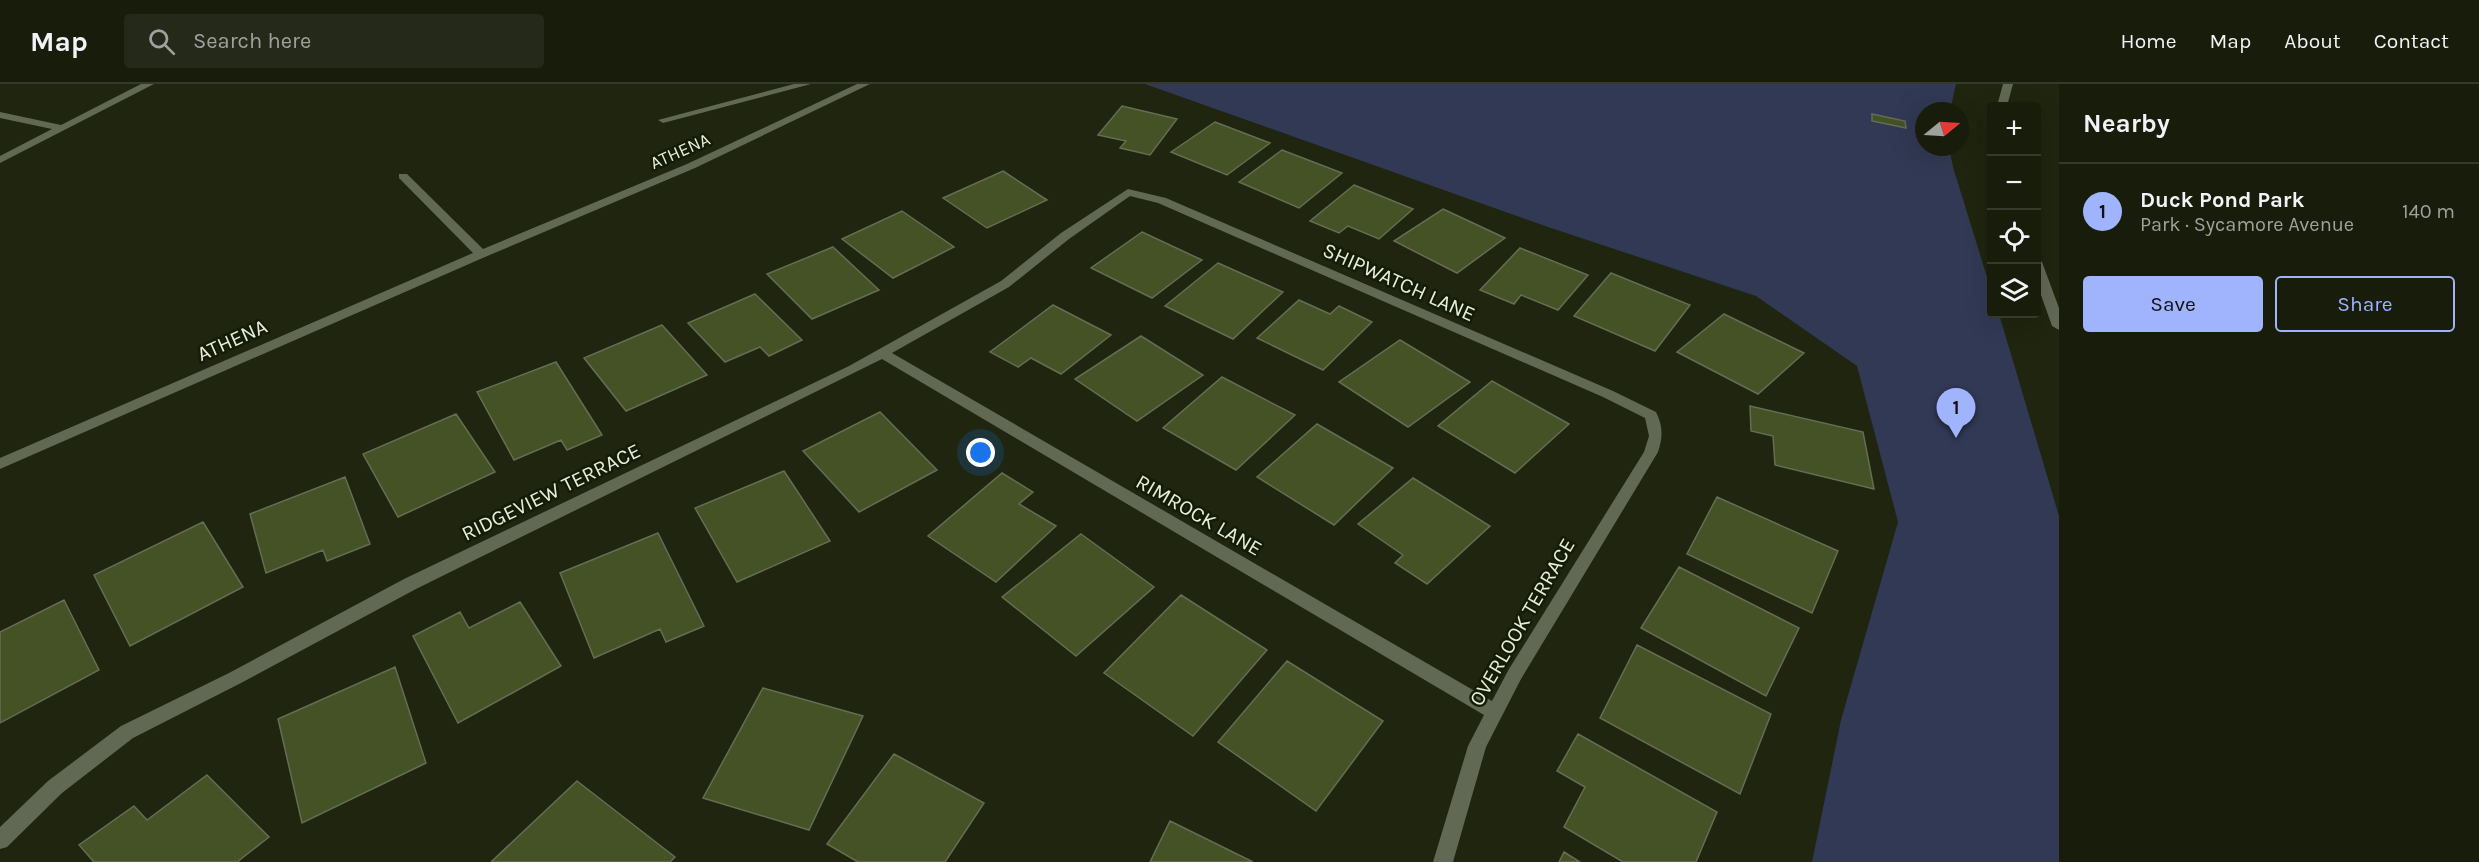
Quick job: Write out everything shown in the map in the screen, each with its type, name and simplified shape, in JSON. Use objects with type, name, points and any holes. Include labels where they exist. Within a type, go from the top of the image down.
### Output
[{"type":"street","points":[[0,160],[149,84]]},
{"type":"street","name":"ATHENA","points":[[0,464],[481,254],[691,166],[813,92],[865,84]]},
{"type":"street","points":[[2003,102],[2008,84]]},
{"type":"street","points":[[663,120],[813,92]]},
{"type":"street","points":[[0,115],[62,128]]},
{"type":"street","points":[[404,176],[481,254]]},
{"type":"street","name":"RIDGEVIEW TERRACE","points":[[0,840],[55,787],[127,732],[235,678],[410,584],[882,353],[1005,284],[1065,236],[1128,192]]},
{"type":"street","name":"SHIPWATCH LANE","points":[[1128,192],[1162,200],[1608,394],[1651,415]]},
{"type":"street","points":[[2038,264],[2055,301],[2059,326]]},
{"type":"street","name":"RIMROCK LANE","points":[[882,353],[1495,712]]},
{"type":"street","name":"OVERLOOK TERRACE","points":[[1443,862],[1477,746],[1515,674],[1651,452],[1656,436],[1651,415]]},
{"type":"shaded area","points":[[1145,84],[1956,84],[1952,102],[1915,102],[1915,156],[1951,156],[1987,277],[1987,318],[2000,318],[2059,516],[2059,862],[1812,862],[1841,720],[1898,522],[1857,366],[1756,296],[1548,227]]},
{"type":"building","points":[[1122,106],[1177,119],[1150,155],[1120,148],[1126,141],[1098,135]]},
{"type":"building","points":[[1872,114],[1905,121],[1906,128],[1872,121]]},
{"type":"building","points":[[1215,122],[1270,143],[1227,175],[1171,152]]},
{"type":"building","points":[[1282,150],[1342,173],[1299,208],[1239,182]]},
{"type":"building","points":[[1003,171],[1047,200],[987,228],[943,198]]},
{"type":"building","points":[[1354,185],[1413,209],[1379,239],[1348,226],[1339,233],[1310,221]]},
{"type":"building","points":[[1443,209],[1505,238],[1457,273],[1394,241]]},
{"type":"building","points":[[902,211],[954,247],[893,278],[842,239]]},
{"type":"building","points":[[1142,232],[1202,260],[1152,298],[1091,268]]},
{"type":"building","points":[[833,247],[879,290],[812,319],[767,274]]},
{"type":"building","points":[[1520,248],[1588,275],[1558,310],[1521,295],[1514,304],[1480,290]]},
{"type":"building","points":[[1218,263],[1283,292],[1233,339],[1165,306]]},
{"type":"building","points":[[1611,273],[1690,305],[1655,351],[1574,316]]},
{"type":"building","points":[[755,294],[802,340],[769,356],[760,347],[725,362],[688,323]]},
{"type":"building","points":[[1299,300],[1330,314],[1339,306],[1372,322],[1323,370],[1257,338]]},
{"type":"building","points":[[1053,305],[1111,335],[1061,374],[1031,358],[1018,367],[990,352]]},
{"type":"building","points":[[1724,314],[1804,353],[1758,394],[1677,352]]},
{"type":"building","points":[[662,325],[707,375],[626,411],[584,358]]},
{"type":"building","points":[[1141,336],[1203,375],[1137,421],[1075,379]]},
{"type":"building","points":[[1400,340],[1470,382],[1408,427],[1339,382]]},
{"type":"building","points":[[556,362],[602,435],[567,450],[561,440],[514,460],[477,392]]},
{"type":"building","points":[[1222,377],[1295,415],[1236,470],[1163,428]]},
{"type":"building","points":[[1492,381],[1569,424],[1515,473],[1438,426]]},
{"type":"building","points":[[1750,406],[1863,432],[1874,489],[1775,465],[1773,436],[1751,431]]},
{"type":"building","points":[[880,412],[937,470],[859,512],[803,451]]},
{"type":"building","points":[[456,414],[495,472],[398,517],[363,454]]},
{"type":"building","points":[[1317,424],[1393,468],[1334,525],[1257,477]]},
{"type":"building","points":[[784,471],[830,541],[737,582],[695,508]]},
{"type":"building","points":[[1002,473],[1033,492],[1019,504],[1056,526],[996,582],[928,536]]},
{"type":"building","points":[[345,477],[370,544],[327,561],[323,550],[266,573],[250,514]]},
{"type":"building","points":[[1413,478],[1490,526],[1427,584],[1395,563],[1403,555],[1358,524]]},
{"type":"building","points":[[1717,497],[1838,551],[1812,613],[1687,554]]},
{"type":"building","points":[[203,522],[243,587],[130,646],[94,575]]},
{"type":"building","points":[[658,533],[704,626],[666,642],[660,629],[594,658],[560,573]]},
{"type":"building","points":[[1081,534],[1154,587],[1076,656],[1002,597]]},
{"type":"building","points":[[1679,567],[1799,628],[1766,696],[1641,628]]},
{"type":"building","points":[[1181,595],[1267,650],[1193,736],[1104,673]]},
{"type":"building","points":[[64,600],[99,670],[0,723],[0,632]]},
{"type":"building","points":[[520,602],[561,666],[458,723],[413,636],[460,612],[469,628]]},
{"type":"building","points":[[1637,645],[1771,714],[1740,794],[1600,718]]},
{"type":"building","points":[[1287,661],[1383,721],[1316,811],[1218,742]]},
{"type":"building","points":[[395,667],[426,763],[302,823],[278,719]]},
{"type":"building","points":[[763,688],[863,716],[809,830],[703,798]]},
{"type":"building","points":[[1578,734],[1717,812],[1696,862],[1623,862],[1564,827],[1585,787],[1557,771]]},
{"type":"building","points":[[894,754],[984,803],[945,862],[858,862],[827,844]]},
{"type":"building","points":[[207,775],[269,837],[237,862],[94,862],[79,845],[134,806],[147,820]]},
{"type":"building","points":[[577,781],[675,857],[670,862],[491,862]]},
{"type":"building","points":[[1170,821],[1253,862],[1150,862]]},
{"type":"building","points":[[1564,852],[1580,862],[1559,862]]},
{"type":"place","name":"Duck Pond Park","points":[[1956,438]]}]
